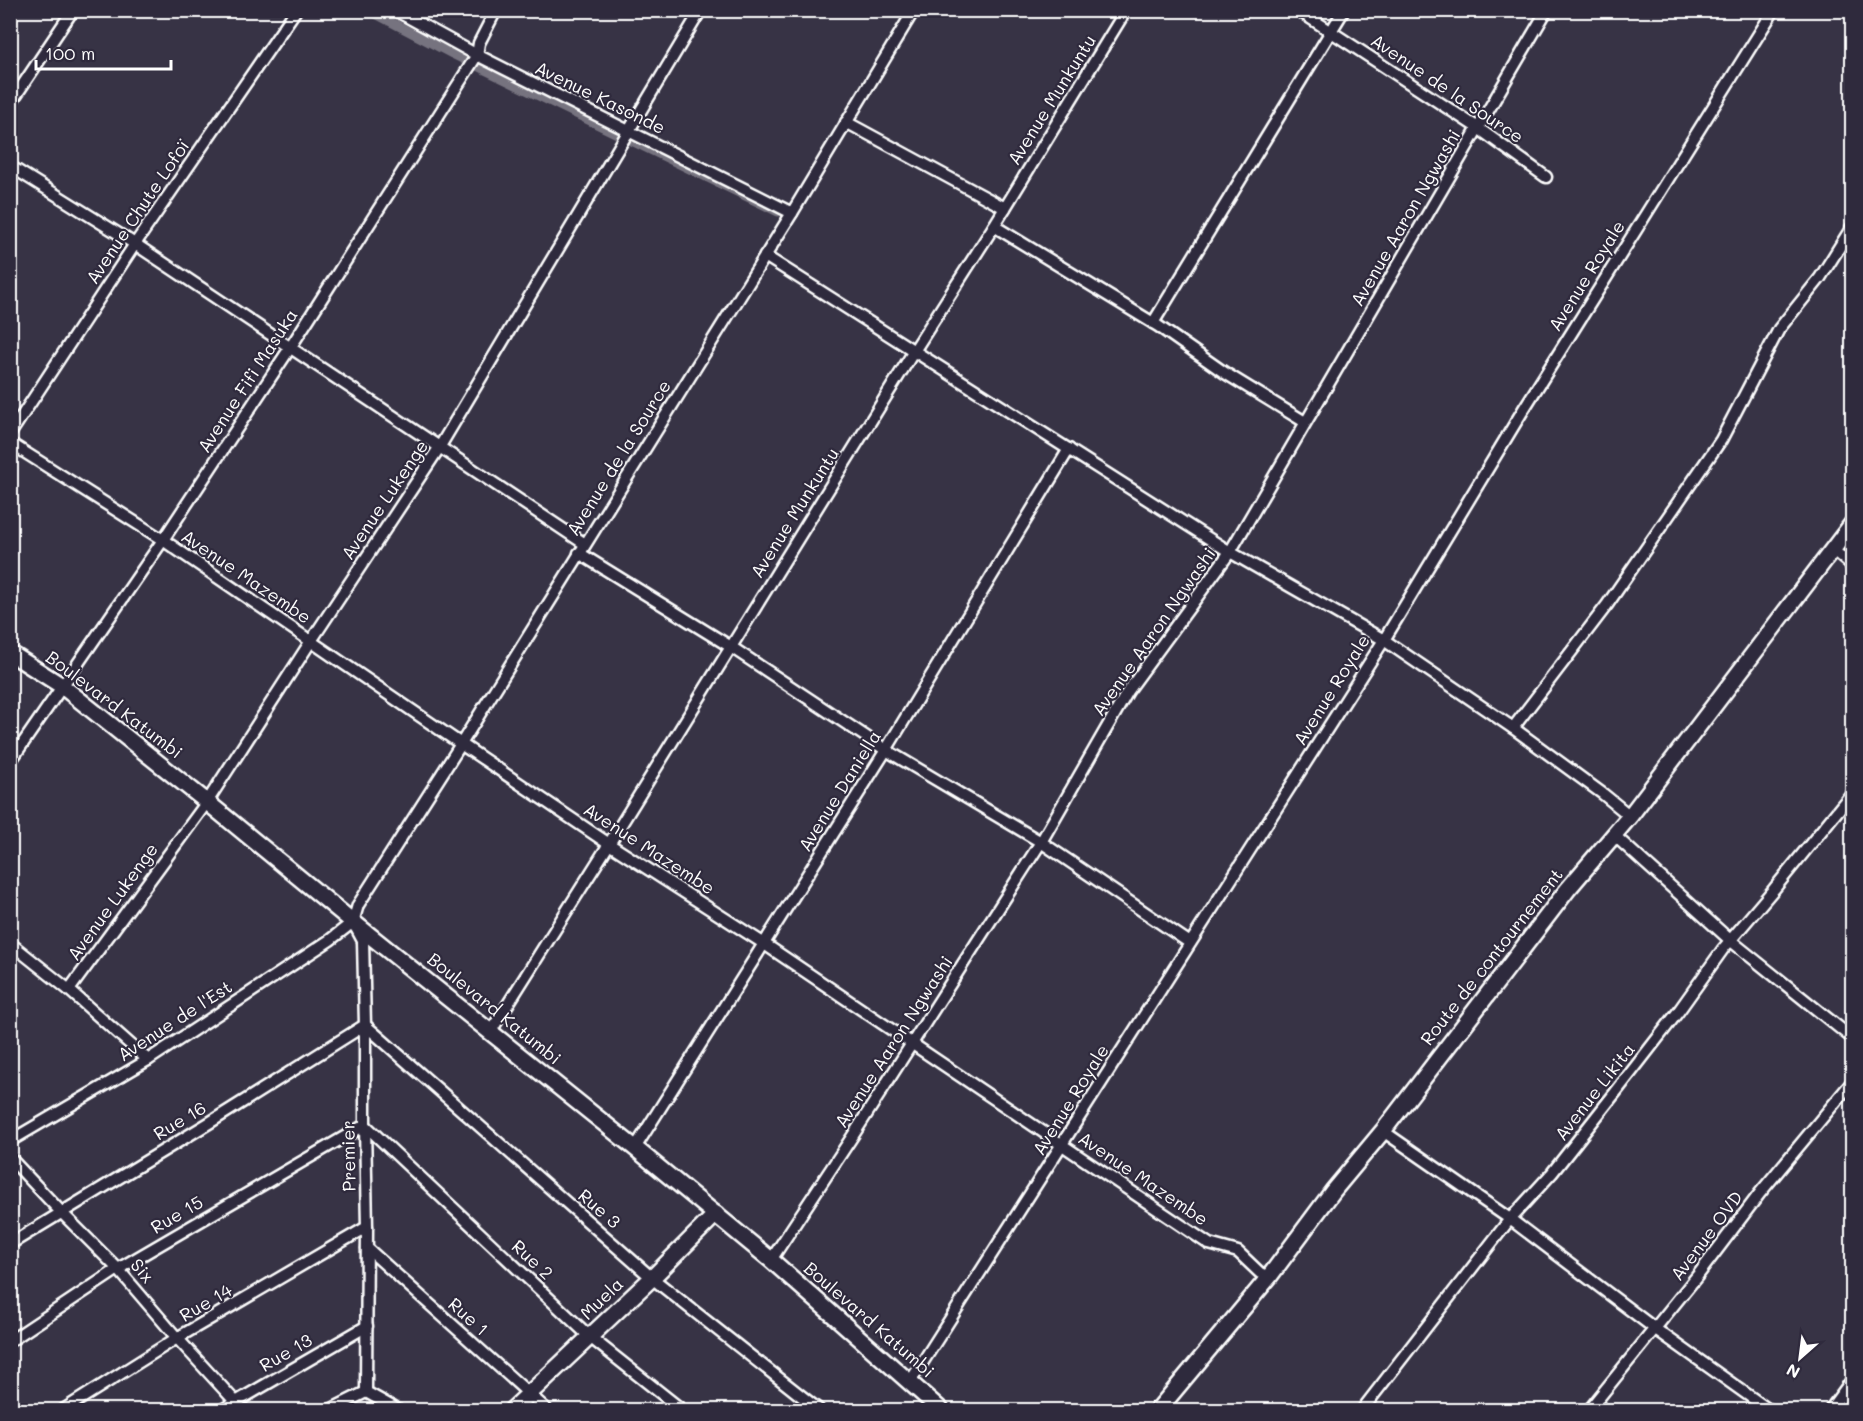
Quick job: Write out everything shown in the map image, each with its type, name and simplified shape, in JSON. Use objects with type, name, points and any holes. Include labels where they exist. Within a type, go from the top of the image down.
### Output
[{"type":"street","points":[[10,104],[73,10]]},
{"type":"street","name":"Avenue Chute Lofoï","points":[[10,434],[135,244],[296,10]]},
{"type":"street","name":"Avenue Kasonde","points":[[395,10],[477,56],[792,213]]},
{"type":"street","name":"Avenue Fifi Masuka","points":[[10,762],[163,540],[290,348],[477,56],[479,43],[496,10]]},
{"type":"street","name":"Avenue Lukenge","points":[[69,990],[207,802],[439,448],[701,10]]},
{"type":"street","name":"Avenue de la Source","points":[[353,922],[358,904],[461,744],[792,213],[914,10]]},
{"type":"street","name":"Avenue Munkuntu","points":[[491,1031],[994,226],[1126,10]]},
{"type":"street","name":"Avenue de la Source","points":[[1298,10],[1478,128],[1546,177]]},
{"type":"street","points":[[1153,323],[1344,10]]},
{"type":"street","name":"Avenue Aaron Ngwashi","points":[[771,1260],[1041,843],[1128,691],[1230,552],[1547,10]]},
{"type":"street","name":"Avenue Royale","points":[[910,1382],[1384,640],[1531,396],[1774,10]]},
{"type":"street","points":[[846,122],[1005,208]]},
{"type":"street","points":[[10,166],[135,244],[439,448],[582,548],[886,750],[1041,843],[1190,943]]},
{"type":"street","points":[[994,226],[1153,323],[1225,373],[1305,423]]},
{"type":"street","points":[[1513,728],[1607,605],[1721,440],[1779,328],[1820,278],[1852,227]]},
{"type":"street","points":[[765,256],[1230,552],[1384,640],[1513,728],[1630,816]]},
{"type":"street","name":"Avenue Mazembe","points":[[10,443],[163,540],[609,844],[763,943],[1209,1244],[1238,1252],[1260,1274],[1269,1277]]},
{"type":"street","name":"Avenue Daniella","points":[[635,1148],[886,750],[1069,449]]},
{"type":"street","name":"Route de contournement","points":[[1158,1410],[1269,1277],[1326,1200],[1383,1131],[1569,889],[1630,816],[1852,524]]},
{"type":"street","points":[[1832,549],[1852,566]]},
{"type":"street","name":"Boulevard Katumbi","points":[[10,653],[62,686],[635,1148],[771,1260],[941,1410]]},
{"type":"street","name":"Avenue Likita","points":[[1362,1410],[1510,1219],[1552,1173],[1615,1093],[1730,940],[1852,793]]},
{"type":"street","points":[[1614,835],[1730,940],[1852,1038]]},
{"type":"street","name":"Premier","points":[[353,922],[363,941],[368,1227],[366,1392]]},
{"type":"street","name":"Avenue de l'Est","points":[[10,1141],[148,1060],[330,940],[353,922]]},
{"type":"street","points":[[10,944],[69,990],[148,1060]]},
{"type":"street","name":"Rue 16","points":[[10,1244],[209,1124],[365,1025]]},
{"type":"street","name":"Rue 3","points":[[365,1025],[652,1278],[819,1410]]},
{"type":"street","name":"Avenue OVD","points":[[1588,1410],[1698,1275],[1760,1193],[1852,1082]]},
{"type":"street","name":"Rue 15","points":[[10,1341],[118,1269],[365,1125]]},
{"type":"street","name":"Rue 2","points":[[365,1125],[590,1337],[682,1410]]},
{"type":"street","points":[[1383,1131],[1510,1219],[1654,1328],[1769,1410]]},
{"type":"street","name":"Six","points":[[10,1158],[118,1269],[243,1410]]},
{"type":"street","name":"Muela","points":[[513,1410],[716,1214]]},
{"type":"street","name":"Rue 14","points":[[63,1410],[177,1338],[368,1227]]},
{"type":"street","name":"Rue 1","points":[[367,1248],[547,1410]]},
{"type":"street","name":"Rue 13","points":[[222,1410],[367,1326]]},
{"type":"street","points":[[1830,1410],[1852,1380]]},
{"type":"street","points":[[330,1410],[366,1392],[398,1410]]},
{"type":"waterway","points":[[368,10],[452,54],[778,212]]}]
